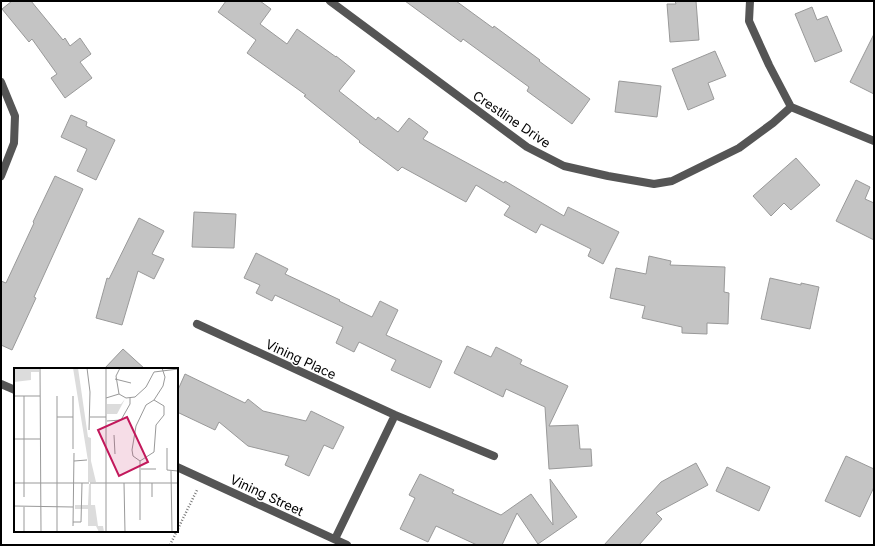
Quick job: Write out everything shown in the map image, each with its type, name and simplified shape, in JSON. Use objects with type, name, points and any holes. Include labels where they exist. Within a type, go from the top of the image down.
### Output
[{"type":"street","name":"Crestline Drive","points":[[330,1],[527,147],[564,166],[654,184],[672,181],[739,148],[773,123],[790,108]]},
{"type":"street","points":[[750,1],[749,20],[769,66],[790,108],[874,141]]},
{"type":"street","points":[[1,82],[15,116],[14,143],[1,176]]},
{"type":"street","name":"Vining Place","points":[[197,324],[395,415],[494,456]]},
{"type":"street","points":[[1,384],[14,390]]},
{"type":"street","points":[[335,539],[395,415]]},
{"type":"street","name":"Vining Street","points":[[178,467],[347,545]]},
{"type":"path","points":[[178,529],[203,479]]},
{"type":"path","points":[[170,545],[176,532]]},
{"type":"building","points":[[12,1],[31,1],[63,40],[65,38],[70,46],[80,38],[91,54],[80,62],[92,78],[65,98],[51,78],[57,74],[32,39],[29,42],[2,9]]},
{"type":"building","points":[[226,1],[260,1],[271,9],[260,24],[287,44],[297,29],[355,71],[339,91],[376,120],[378,117],[398,132],[409,118],[428,132],[423,139],[504,183],[505,181],[564,216],[568,207],[619,232],[603,264],[588,256],[591,249],[541,224],[536,233],[504,215],[510,206],[476,185],[466,202],[402,167],[398,171],[359,142],[360,141],[304,96],[306,95],[247,53],[256,40],[218,12]]},
{"type":"building","points":[[405,1],[456,1],[493,28],[494,26],[590,99],[572,124],[527,91],[529,87],[463,39],[461,42]]},
{"type":"building","points":[[675,1],[696,1],[699,40],[670,42],[667,4],[676,4]]},
{"type":"building","points":[[812,7],[817,20],[827,16],[842,51],[815,62],[795,14]]},
{"type":"building","points":[[874,34],[874,94],[850,82]]},
{"type":"building","points":[[715,51],[726,76],[708,83],[714,99],[688,110],[672,69]]},
{"type":"building","points":[[619,81],[661,86],[657,117],[615,112]]},
{"type":"building","points":[[71,115],[87,122],[86,126],[115,140],[96,180],[77,171],[87,149],[61,137]]},
{"type":"building","points":[[796,158],[820,185],[791,210],[784,203],[771,216],[753,196]]},
{"type":"building","points":[[55,176],[83,189],[34,297],[36,298],[12,350],[1,345],[1,281],[6,283]]},
{"type":"building","points":[[856,180],[870,187],[865,199],[874,203],[874,240],[836,221]]},
{"type":"building","points":[[194,212],[236,214],[234,248],[192,247]]},
{"type":"building","points":[[139,218],[164,231],[152,254],[164,259],[154,279],[138,271],[122,325],[96,318],[107,278],[109,279]]},
{"type":"building","points":[[256,253],[288,269],[285,274],[372,317],[380,301],[398,310],[386,335],[442,361],[430,388],[391,370],[396,360],[359,342],[354,352],[336,343],[343,327],[275,295],[272,301],[256,293],[260,285],[244,278]]},
{"type":"building","points":[[649,256],[671,261],[670,265],[725,267],[724,292],[729,293],[728,324],[707,323],[707,334],[682,333],[682,327],[642,318],[645,306],[610,298],[616,268],[646,274]]},
{"type":"building","points":[[770,278],[801,285],[801,283],[819,287],[810,329],[761,319]]},
{"type":"building","points":[[467,346],[491,357],[496,347],[522,360],[520,364],[568,386],[549,426],[578,425],[580,449],[591,449],[592,466],[549,469],[545,407],[506,389],[503,397],[454,373]]},
{"type":"building","points":[[123,349],[144,368],[105,368]]},
{"type":"building","points":[[185,374],[245,403],[248,399],[263,411],[306,421],[311,411],[344,427],[333,449],[324,445],[309,476],[285,465],[289,456],[248,446],[219,422],[215,430],[178,412],[178,390]]},
{"type":"building","points":[[846,456],[874,469],[874,487],[860,517],[825,501]]},
{"type":"building","points":[[696,463],[708,485],[656,513],[662,519],[639,545],[604,545],[661,482]]},
{"type":"building","points":[[727,467],[770,487],[759,511],[716,491]]},
{"type":"building","points":[[420,474],[454,490],[452,493],[501,515],[531,494],[553,525],[550,479],[577,517],[538,544],[517,513],[502,545],[477,545],[436,526],[428,542],[400,529],[415,498],[409,495]]}]
